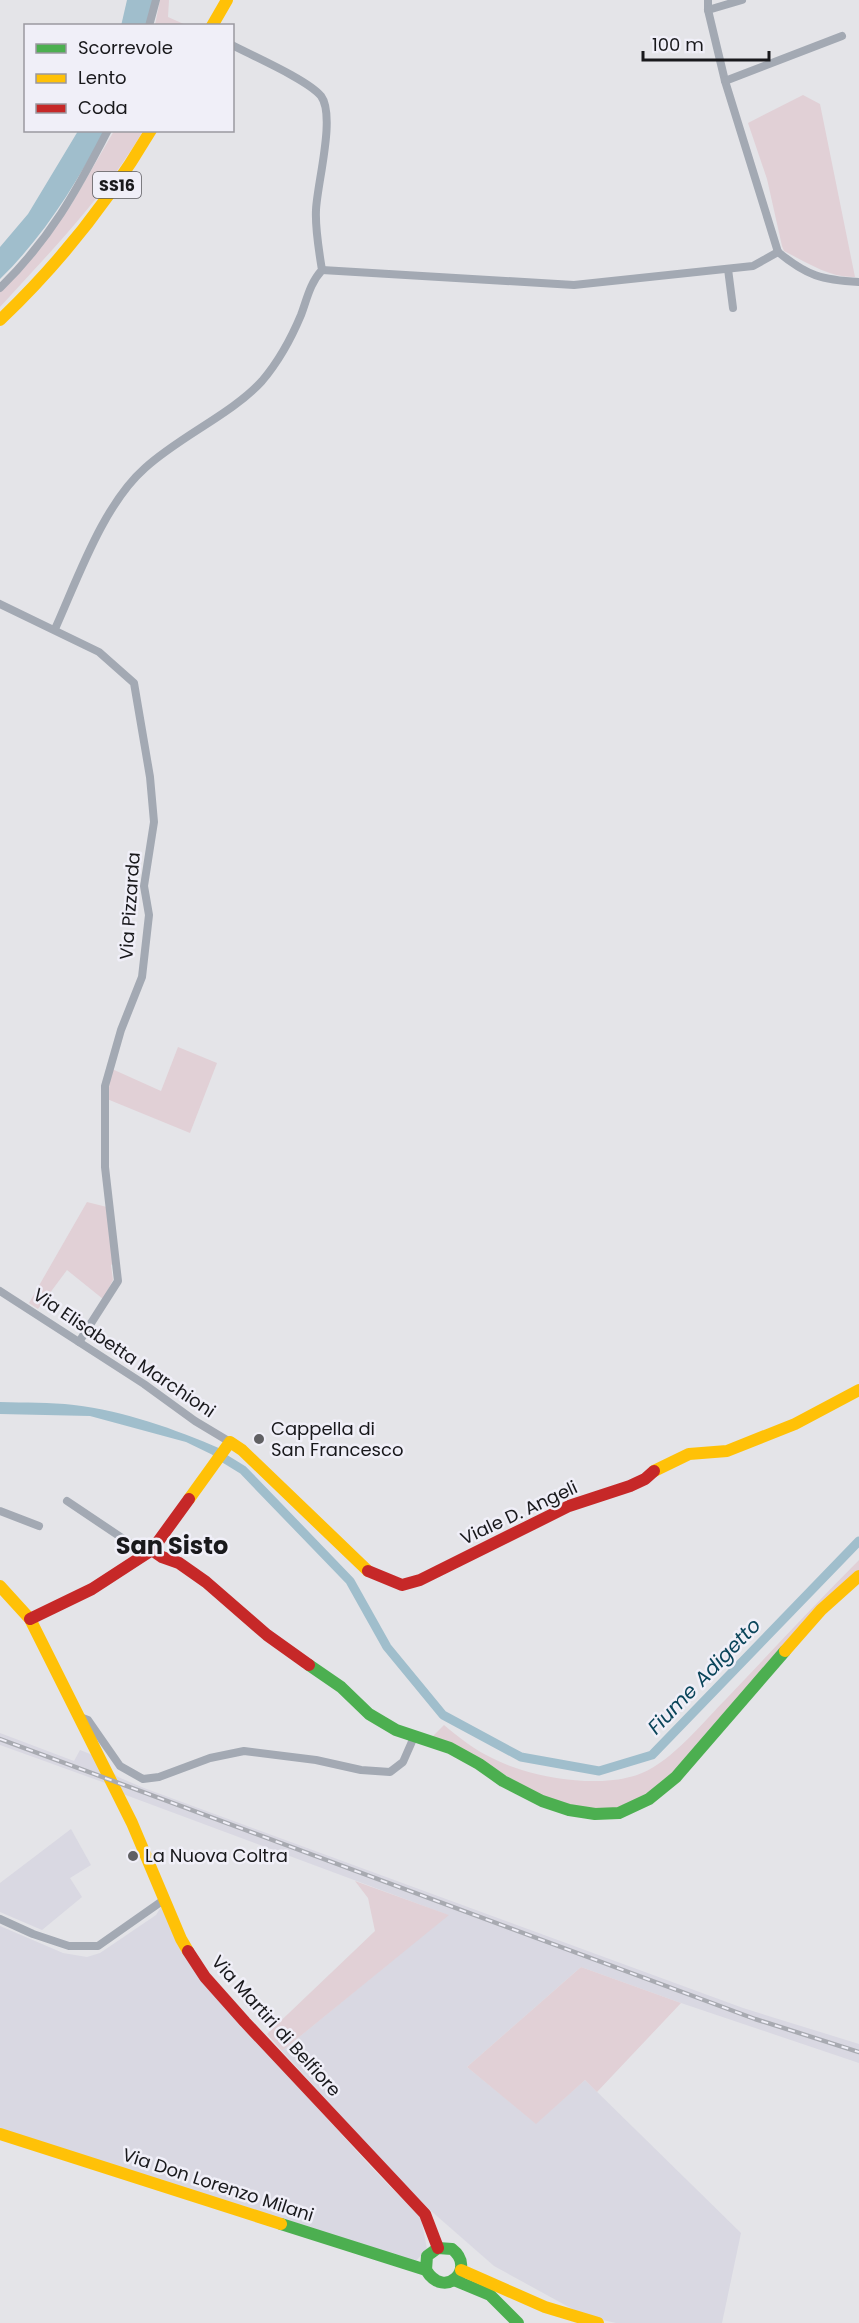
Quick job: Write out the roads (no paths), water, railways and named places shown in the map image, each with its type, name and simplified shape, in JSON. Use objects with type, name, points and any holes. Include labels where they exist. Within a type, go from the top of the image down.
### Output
[{"type":"street","points":[[150,24],[156,0]]},
{"type":"street","points":[[214,24],[227,0]]},
{"type":"street","points":[[708,0],[708,10],[725,81],[778,252],[800,270],[833,280],[859,282]]},
{"type":"street","points":[[708,10],[742,0]]},
{"type":"street","points":[[725,81],[842,36]]},
{"type":"street","points":[[55,629],[119,496],[145,468],[187,435],[241,400],[260,383],[281,357],[300,316],[313,280],[322,270],[316,211],[327,123],[326,105],[320,95],[309,86],[234,46]]},
{"type":"street","points":[[0,288],[46,237],[67,206],[107,132]]},
{"type":"street","name":"SS16","points":[[0,320],[51,270],[78,237],[121,180],[150,132]]},
{"type":"street","points":[[322,270],[574,285],[753,266],[778,252]]},
{"type":"street","points":[[728,269],[733,308]]},
{"type":"street","name":"Via Pizzarda","points":[[0,604],[99,652],[134,683],[150,777],[154,822],[144,886],[149,915],[141,977],[121,1030],[105,1086],[105,1167],[118,1281],[79,1342]]},
{"type":"street","name":"Via Elisabetta Marchioni","points":[[0,1291],[144,1384],[228,1445]]},
{"type":"street","name":"Viale D. Angeli","points":[[228,1445],[242,1450],[371,1573],[402,1585],[420,1581],[569,1506],[630,1486],[645,1479],[657,1469],[689,1454],[727,1452],[795,1424],[859,1390]]},
{"type":"street","points":[[30,1619],[92,1588],[147,1554],[228,1445]]},
{"type":"street","points":[[67,1501],[147,1554],[179,1563],[206,1582],[267,1635],[341,1687],[369,1714],[396,1730],[450,1748],[479,1764],[502,1781],[542,1801],[569,1810],[595,1814],[619,1813],[649,1799],[676,1777],[821,1610],[859,1576]]},
{"type":"street","points":[[0,1511],[39,1526]]},
{"type":"street","name":"Via Martiri di Belfiore","points":[[0,1586],[30,1619],[132,1823],[181,1939],[205,1977],[425,2214],[438,2248]]},
{"type":"street","points":[[80,1716],[88,1720],[120,1766],[142,1779],[159,1777],[210,1758],[244,1751],[316,1760],[361,1770],[390,1772],[404,1762],[414,1737]]},
{"type":"street","points":[[0,1919],[33,1934],[69,1946],[98,1946],[165,1899]]},
{"type":"street","name":"Via Don Lorenzo Milani","points":[[0,2134],[426,2270],[435,2282],[447,2283],[458,2275],[545,2307],[597,2323]]},
{"type":"street","points":[[426,2270],[427,2256],[438,2248],[446,2247],[458,2254],[461,2261],[458,2275],[490,2295],[518,2323]]},
{"type":"street","points":[[565,2323],[578,2318]]},
{"type":"water","points":[[127,0],[153,0],[146,24],[121,24]]},
{"type":"water","points":[[77,132],[104,132],[58,209],[31,245],[0,279],[0,247],[28,214]]},
{"type":"water","points":[[0,1402],[65,1404],[112,1412],[167,1428],[221,1449],[215,1456],[186,1442],[90,1416],[0,1414]]},
{"type":"waterway","name":"Fiume Adigetto","points":[[217,1454],[243,1470],[350,1581],[387,1647],[443,1715],[521,1757],[599,1771],[652,1755],[859,1541]]},
{"type":"railway","points":[[0,1739],[755,2019],[859,2052]]},
{"type":"place","name":"Cappella di San Francesco","points":[[259,1439]]},
{"type":"place","name":"La Nuova Coltra","points":[[133,1856]]},
{"type":"district","name":"San Sisto","points":[[172,1546]]}]
